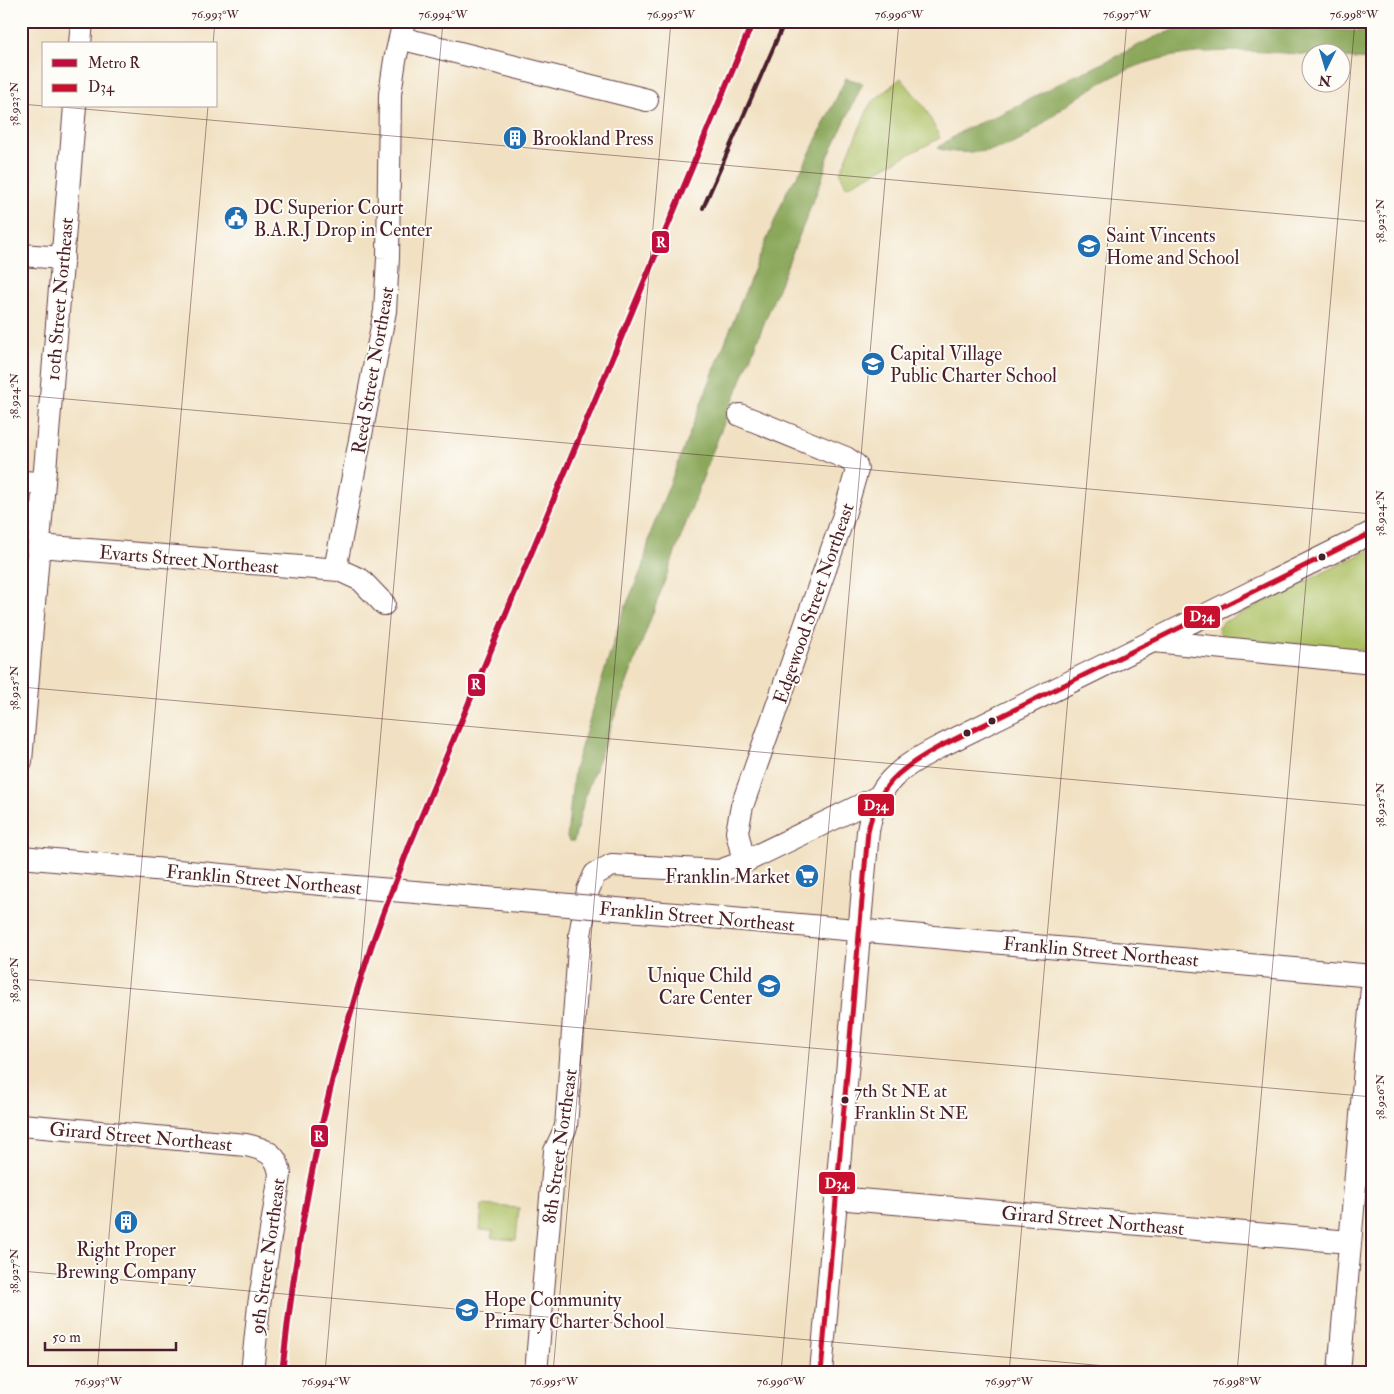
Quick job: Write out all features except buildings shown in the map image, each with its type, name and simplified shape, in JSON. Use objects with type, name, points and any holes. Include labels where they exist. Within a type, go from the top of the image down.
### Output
[{"type":"street","points":[[80,42],[82,21]]},
{"type":"street","points":[[402,30],[648,100]]},
{"type":"street","name":"Reed Street Northeast","points":[[339,570],[337,559],[385,311],[388,258],[390,102],[392,77],[402,30]]},
{"type":"street","name":"10th Street Northeast","points":[[21,761],[75,108]]},
{"type":"street","points":[[21,255],[63,258]]},
{"type":"street","name":"Edgewood Street Northeast","points":[[740,415],[846,458],[856,465],[857,470],[843,518],[742,806],[738,832],[744,862]]},
{"type":"street","points":[[21,482],[44,483]]},
{"type":"street","points":[[821,1373],[868,830],[878,797],[893,776],[906,764],[1373,532]]},
{"type":"street","name":"Evarts Street Northeast","points":[[39,546],[339,570]]},
{"type":"street","points":[[339,570],[361,580],[384,604]]},
{"type":"street","points":[[1154,641],[1373,663]]},
{"type":"street","points":[[744,862],[878,797]]},
{"type":"street","name":"Franklin Street Northeast","points":[[21,857],[859,929],[1373,976]]},
{"type":"street","name":"8th Street Northeast","points":[[536,1373],[555,1151],[566,1127],[580,935],[588,890],[595,874],[612,865],[712,872],[744,862]]},
{"type":"street","points":[[1339,1373],[1373,976]]},
{"type":"street","name":"Girard Street Northeast","points":[[21,1125],[262,1148]]},
{"type":"street","name":"9th Street Northeast","points":[[252,1373],[259,1304],[280,1175],[276,1159],[262,1148]]},
{"type":"street","name":"Girard Street Northeast","points":[[836,1198],[1350,1242]]},
{"type":"green space","points":[[1208,24],[1373,32],[1373,60],[1352,59],[1352,42],[1302,42],[1302,54],[1234,51],[1175,56],[1144,63],[1110,78],[1068,104],[1017,142],[982,152],[958,152],[937,148],[965,129],[1003,113],[1155,37],[1179,28]]},
{"type":"green space","points":[[846,78],[863,83],[828,157],[822,179],[712,453],[585,796],[574,841],[570,841],[567,838],[574,770],[622,615],[643,566],[651,532],[742,299],[787,191],[803,167]]},
{"type":"green space","points":[[901,78],[925,108],[940,138],[846,187],[840,173],[870,104]]},
{"type":"green space","points":[[1373,548],[1373,651],[1225,638],[1219,633],[1218,628],[1222,623]]},
{"type":"green space","points":[[482,1205],[519,1208],[516,1240],[492,1238],[493,1231],[480,1230]]},
{"type":"railway","points":[[703,208],[785,21]]},
{"type":"metro line","name":"R","points":[[282,1373],[296,1265],[315,1157],[340,1051],[371,947],[410,844],[753,21]]},
{"type":"transit line","name":"D34","points":[[821,1373],[868,831],[872,815],[884,790],[892,780],[912,763],[939,747],[1373,532]]},
{"type":"place","name":"Brookland Press","points":[[515,138]]},
{"type":"place","name":"DC Superior Court B.A.R.J Drop in Center","points":[[236,218]]},
{"type":"place","name":"Saint Vincents Home and School","points":[[1089,246]]},
{"type":"place","name":"Capital Village Public Charter School","points":[[873,364]]},
{"type":"place","name":"Franklin Market","points":[[807,876]]},
{"type":"place","name":"Unique Child Care Center","points":[[769,986]]},
{"type":"place","name":"7th St NE at Franklin St NE","points":[[845,1100]]},
{"type":"place","name":"Right Proper Brewing Company","points":[[126,1222]]},
{"type":"place","name":"Hope Community Primary Charter School","points":[[467,1310]]}]
